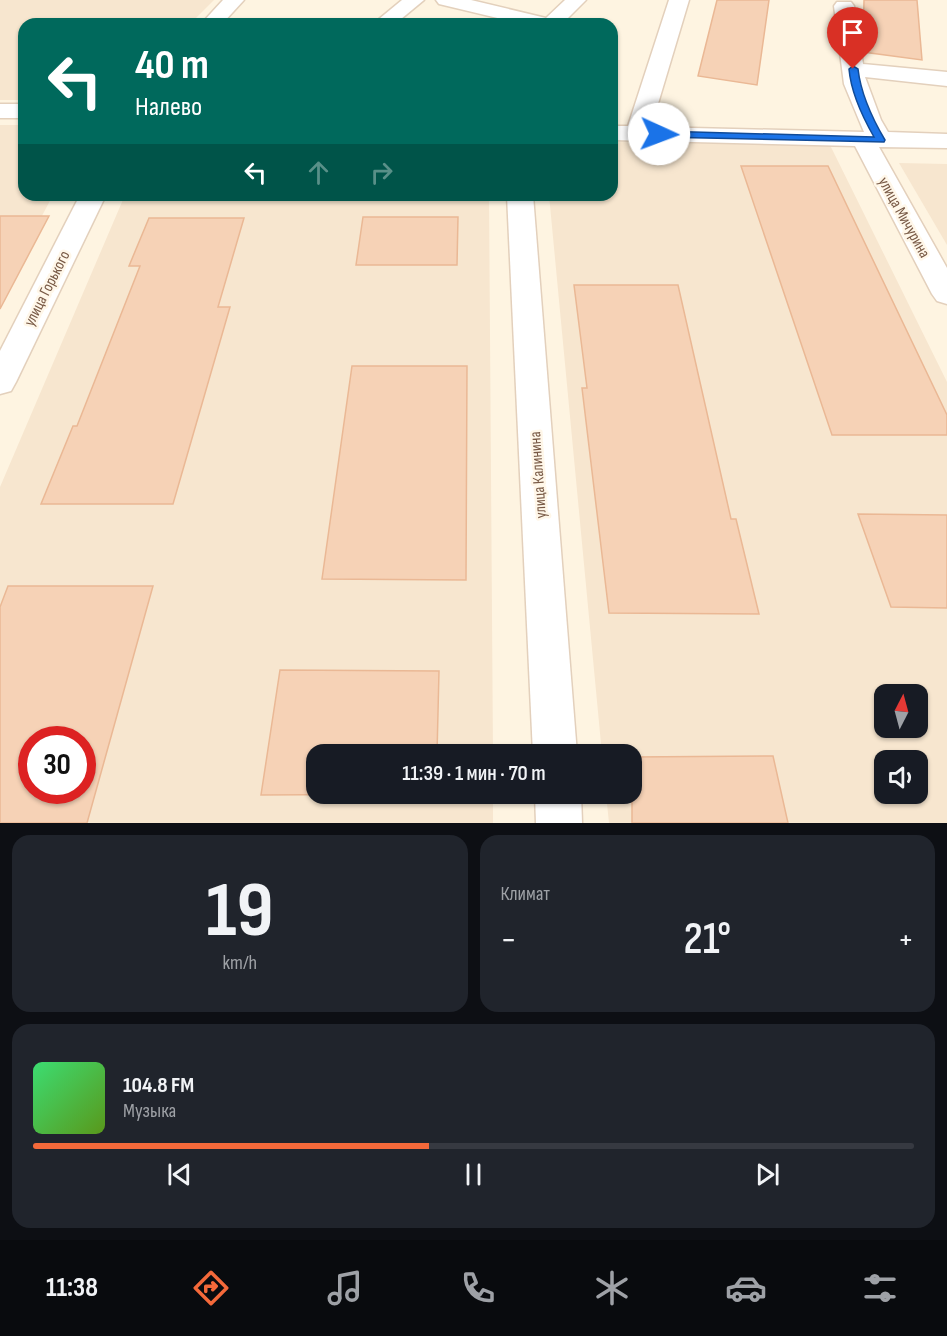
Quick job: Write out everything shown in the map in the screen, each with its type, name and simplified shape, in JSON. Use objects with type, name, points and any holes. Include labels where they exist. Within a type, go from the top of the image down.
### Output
[{"type":"street","points":[[217,18],[234,0]]},
{"type":"street","points":[[391,18],[414,0]]},
{"type":"street","points":[[446,0],[524,18]]},
{"type":"street","points":[[556,18],[576,0]]},
{"type":"street","points":[[637,134],[679,0]]},
{"type":"street","name":"улица Мичурина","points":[[844,6],[855,84],[869,120],[872,139],[947,294]]},
{"type":"street","points":[[853,69],[947,79]]},
{"type":"street","points":[[0,111],[18,111]]},
{"type":"street","points":[[618,133],[947,141]]},
{"type":"street","name":"улица Горького","points":[[0,382],[90,201]]},
{"type":"street","name":"улица Калинина","points":[[520,201],[554,744]]},
{"type":"street","points":[[558,804],[559,823]]},
{"type":"shaded area","points":[[0,0],[214,0],[196,18],[18,18],[18,100],[0,100]]},
{"type":"shaded area","points":[[0,125],[18,125],[18,201],[50,201],[0,295]]},
{"type":"shaded area","points":[[618,142],[830,145],[947,382],[947,823],[609,823],[607,804],[642,804],[642,744],[601,744],[550,201],[618,201]]},
{"type":"shaded area","points":[[899,163],[947,164],[947,245]]},
{"type":"shaded area","points":[[122,201],[489,201],[493,744],[306,744],[306,804],[493,804],[493,823],[0,823],[0,487]]},
{"type":"building","points":[[717,0],[769,0],[757,85],[698,76]]},
{"type":"building","points":[[864,0],[917,0],[922,60],[863,52]]},
{"type":"building","points":[[741,166],[828,166],[947,415],[947,435],[832,435]]},
{"type":"building","points":[[0,216],[49,216],[0,309]]},
{"type":"building","points":[[363,217],[458,217],[457,265],[356,265]]},
{"type":"building","points":[[149,218],[244,218],[218,307],[230,307],[173,504],[41,504],[73,426],[77,426],[140,266],[129,266]]},
{"type":"building","points":[[574,285],[678,285],[731,519],[736,519],[759,614],[609,613],[582,388],[587,388]]},
{"type":"building","points":[[352,366],[467,366],[466,580],[322,579]]},
{"type":"building","points":[[858,514],[947,515],[947,608],[891,607]]},
{"type":"building","points":[[8,586],[153,586],[96,791],[96,726],[18,726],[18,804],[92,804],[87,823],[0,823],[0,607]]},
{"type":"building","points":[[280,670],[439,671],[437,744],[306,744],[306,795],[261,795]]},
{"type":"building","points":[[773,756],[788,823],[632,823],[632,804],[642,804],[642,757]]},
{"type":"route","points":[[659,134],[880,140],[869,120],[855,84],[853,69]]}]
